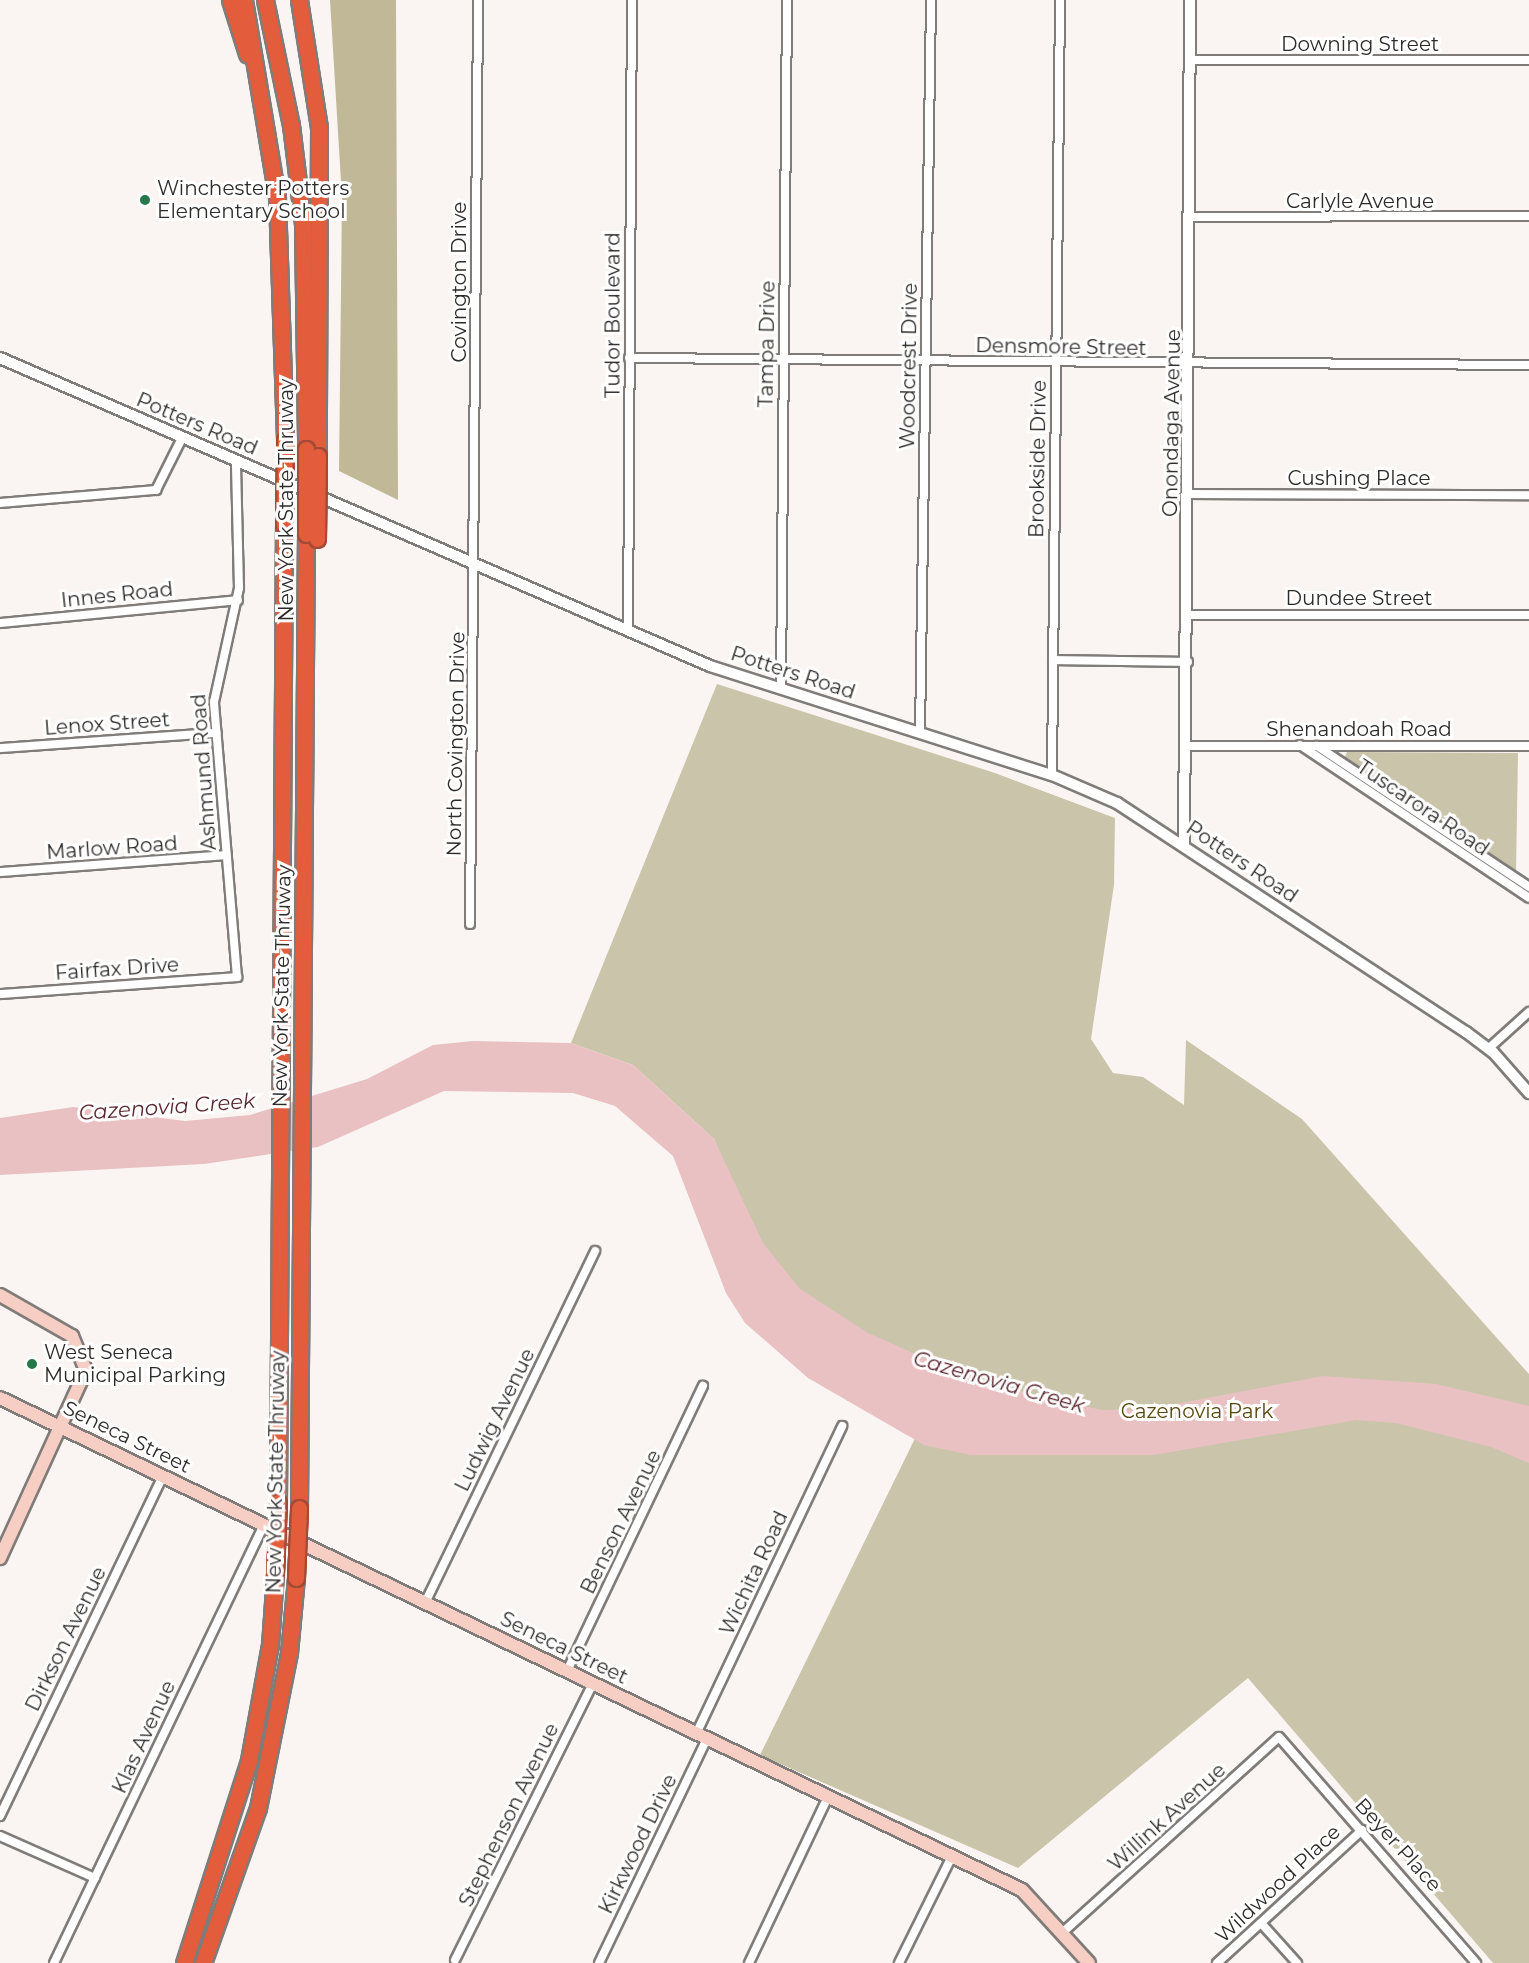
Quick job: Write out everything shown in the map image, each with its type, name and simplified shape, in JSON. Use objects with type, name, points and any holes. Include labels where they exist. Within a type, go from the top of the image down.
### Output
[{"type":"highway","points":[[230,0],[268,120]]},
{"type":"highway","name":"New York State Thruway","points":[[184,1963],[249,1760],[270,1645],[278,1502],[280,1168],[278,1062],[285,441],[283,279],[268,120],[244,0]]},
{"type":"highway","name":"New York State Thruway","points":[[203,1963],[258,1808],[290,1653],[299,1508],[300,1166],[308,701],[315,663],[311,537],[312,453],[303,224],[291,125],[265,0]]},
{"type":"highway","points":[[299,0],[320,127],[312,453]]},
{"type":"main road","points":[[0,1296],[65,1331],[83,1351],[84,1380],[0,1558]]},
{"type":"main road","name":"Seneca Street","points":[[0,1398],[1022,1890],[1089,1963]]},
{"type":"street","name":"Covington Drive","points":[[474,564],[478,0]]},
{"type":"street","name":"Tudor Boulevard","points":[[628,630],[632,0]]},
{"type":"street","name":"Tampa Drive","points":[[780,688],[787,0]]},
{"type":"street","name":"Woodcrest Drive","points":[[920,733],[931,0]]},
{"type":"street","name":"Brookside Drive","points":[[1052,775],[1060,0]]},
{"type":"street","name":"Onondaga Avenue","points":[[1184,845],[1188,746],[1191,365],[1192,60],[1190,0]]},
{"type":"street","name":"Downing Street","points":[[1192,60],[1529,60]]},
{"type":"street","name":"Carlyle Avenue","points":[[1191,218],[1529,216]]},
{"type":"street","name":"Potters Road","points":[[0,358],[628,630],[780,688],[1052,775],[1117,803],[1489,1048],[1529,1093]]},
{"type":"street","name":"Densmore Street","points":[[629,358],[1056,364],[1529,365]]},
{"type":"street","points":[[0,503],[156,490],[182,438]]},
{"type":"street","name":"Ashmund Road","points":[[236,461],[238,600],[215,682],[216,733],[237,977]]},
{"type":"street","name":"Cushing Place","points":[[1189,494],[1529,495]]},
{"type":"street","name":"North Covington Drive","points":[[471,924],[474,564]]},
{"type":"street","name":"Innes Road","points":[[0,623],[238,600]]},
{"type":"street","name":"Dundee Street","points":[[1188,615],[1529,615]]},
{"type":"street","points":[[1053,660],[1188,662]]},
{"type":"street","name":"Lenox Street","points":[[0,748],[216,733]]},
{"type":"street","name":"Tuscarora Road","points":[[1299,745],[1529,898]]},
{"type":"street","name":"Tuscarora Road","points":[[1316,745],[1529,889]]},
{"type":"street","name":"Shenandoah Road","points":[[1188,746],[1529,746]]},
{"type":"street","name":"Marlow Road","points":[[0,872],[226,855]]},
{"type":"street","points":[[1517,890],[1529,889]]},
{"type":"street","name":"Fairfax Drive","points":[[0,994],[237,977]]},
{"type":"street","points":[[1489,1048],[1529,1012]]},
{"type":"street","name":"Ludwig Avenue","points":[[426,1603],[595,1251]]},
{"type":"street","name":"Benson Avenue","points":[[567,1671],[703,1386]]},
{"type":"street","name":"Wichita Road","points":[[701,1736],[842,1426]]},
{"type":"street","name":"Dirkson Avenue","points":[[0,1816],[163,1476]]},
{"type":"street","name":"Klas Avenue","points":[[54,1963],[264,1525]]},
{"type":"street","name":"Stephenson Avenue","points":[[455,1960],[593,1683]]},
{"type":"street","name":"Kirkwood Drive","points":[[598,1963],[701,1736]]},
{"type":"street","name":"Willink Avenue","points":[[1062,1933],[1279,1737],[1292,1752]]},
{"type":"street","name":"Beyer Place","points":[[1292,1752],[1478,1962]]},
{"type":"street","points":[[749,1963],[828,1797]]},
{"type":"street","name":"Wildwood Place","points":[[1217,1963],[1362,1830]]},
{"type":"street","points":[[0,1836],[95,1878]]},
{"type":"street","points":[[899,1963],[952,1856]]},
{"type":"street","points":[[1261,1923],[1297,1963]]},
{"type":"green space","name":"Cazenovia Park","points":[[717,684],[995,773],[1115,818],[1114,885],[1091,1039],[1113,1073],[1143,1077],[1184,1105],[1186,1040],[1302,1119],[1529,1374],[1529,1963],[1493,1963],[1248,1678],[1018,1868],[760,1755],[924,1420],[765,1264],[714,1139],[633,1065],[571,1043]]},
{"type":"green space","points":[[1347,752],[1518,753],[1516,873],[1344,759]]},
{"type":"shaded area","points":[[330,0],[396,0],[398,500],[339,471],[342,198]]},
{"type":"shaded area","points":[[473,1041],[571,1043],[633,1065],[714,1139],[763,1243],[800,1289],[868,1333],[931,1361],[1002,1387],[1102,1410],[1149,1409],[1323,1376],[1436,1384],[1529,1406],[1529,1463],[1491,1447],[1396,1423],[1356,1420],[1154,1455],[971,1455],[924,1445],[808,1378],[745,1323],[726,1293],[673,1156],[615,1106],[573,1093],[444,1091],[318,1147],[204,1164],[0,1175],[0,1118],[73,1107],[185,1121],[250,1115],[367,1079],[433,1045]]},
{"type":"place","name":"Winchester Potters Elementary School","points":[[145,200]]},
{"type":"place","name":"West Seneca Municipal Parking","points":[[32,1364]]},
{"type":"water label","name":"Cazenovia Creek","points":[[167,1107]]},
{"type":"water label","name":"Cazenovia Creek","points":[[999,1382]]}]
